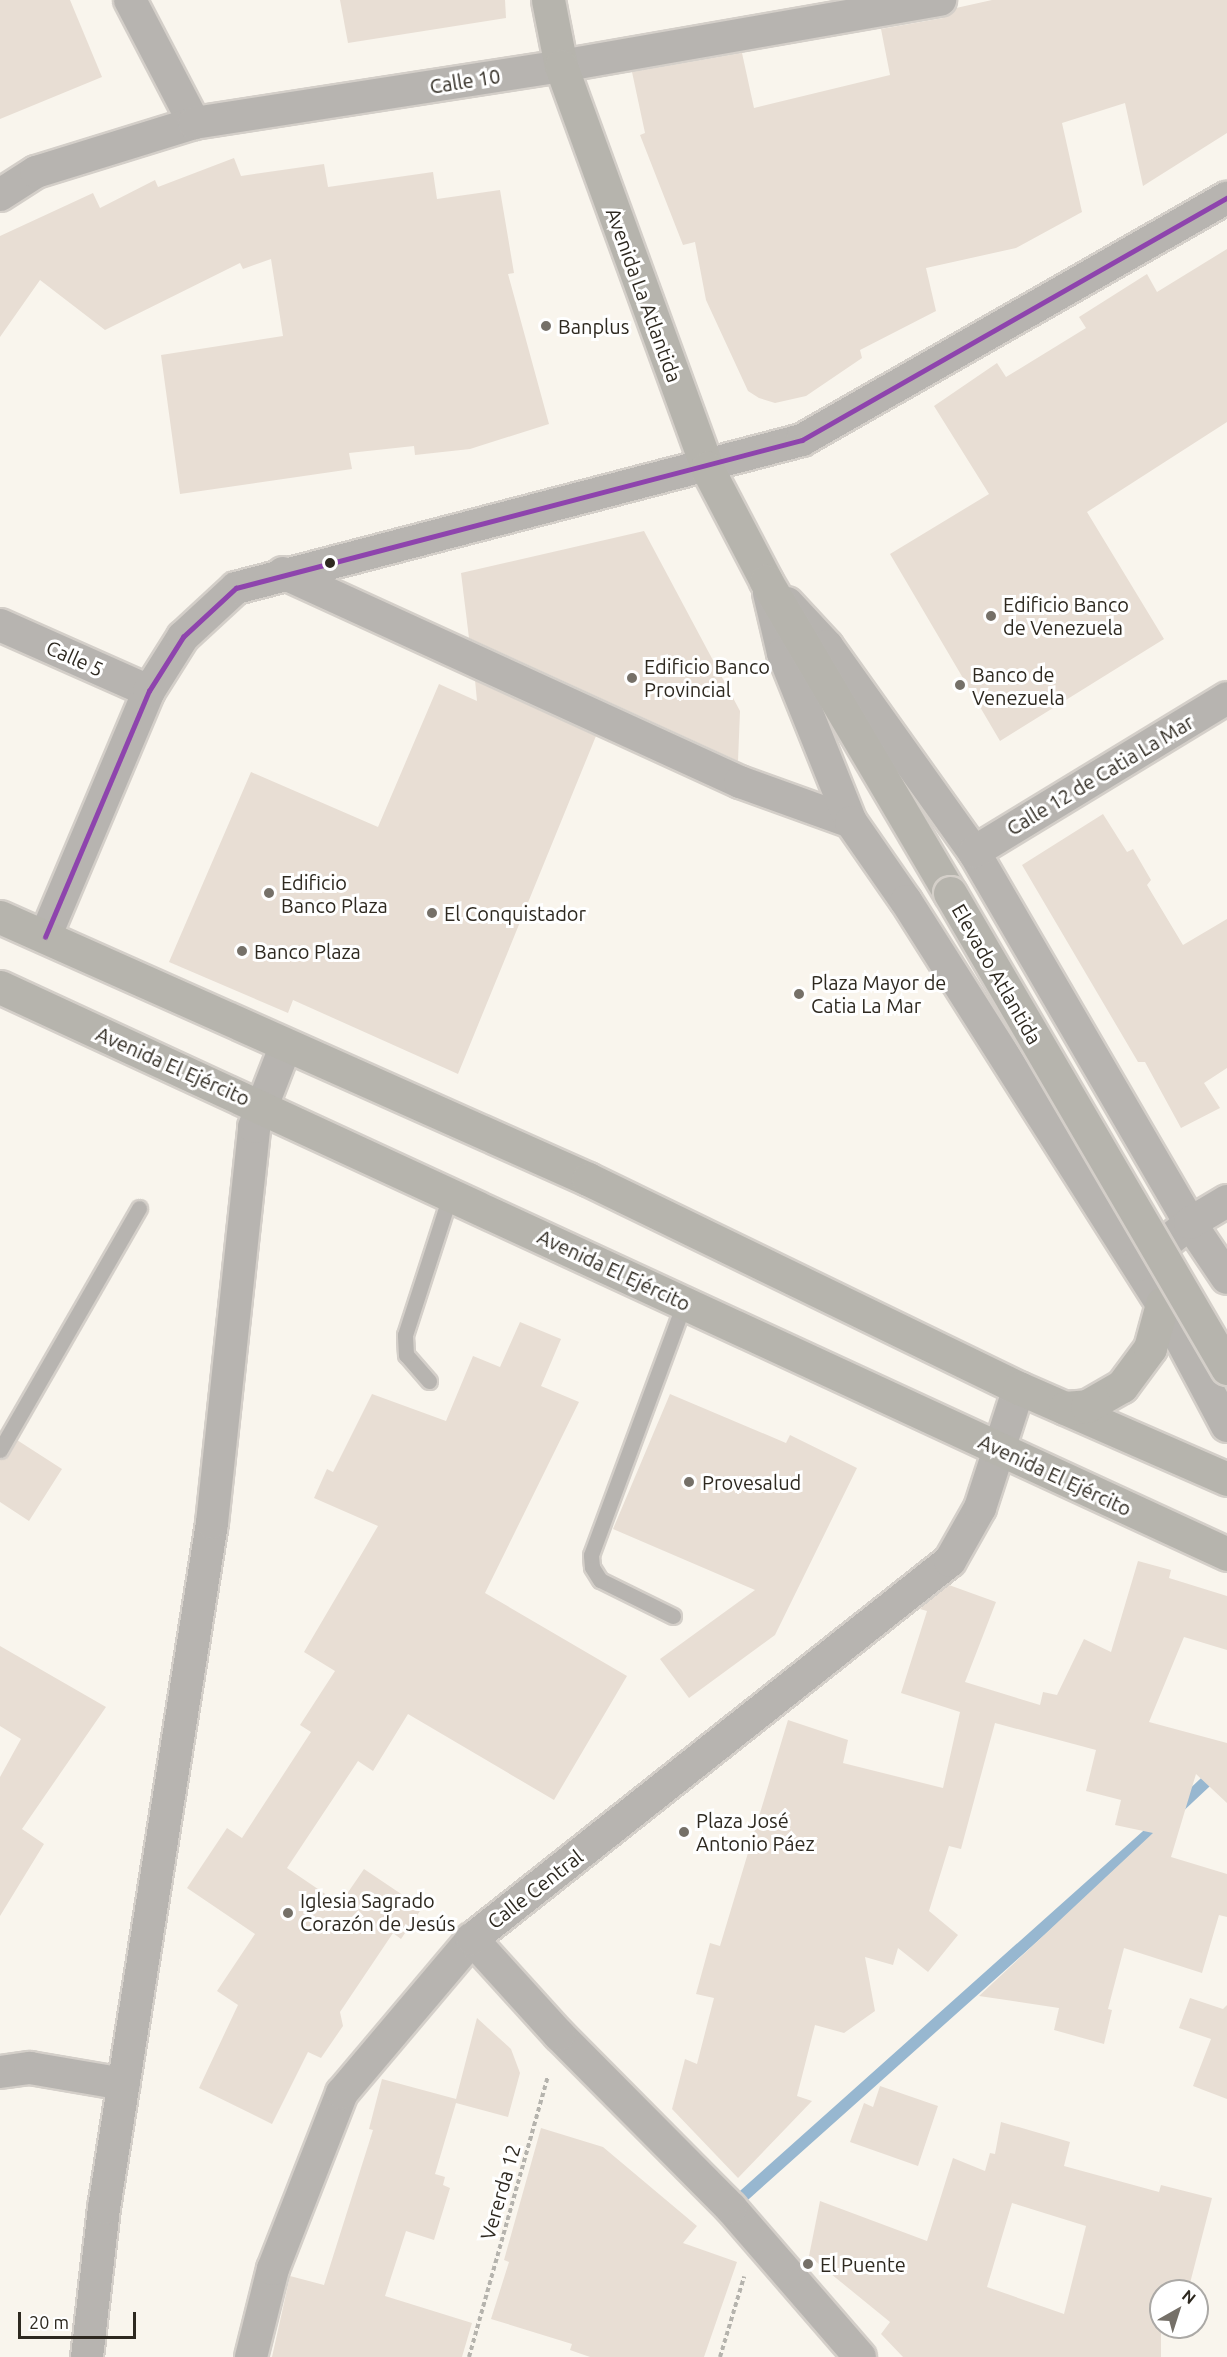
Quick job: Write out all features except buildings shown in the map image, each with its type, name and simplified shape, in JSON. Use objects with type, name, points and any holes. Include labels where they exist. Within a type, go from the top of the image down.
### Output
[{"type":"main road","name":"Avenida La Atlantida","points":[[548,0],[561,66],[707,468],[766,581]]},
{"type":"main road","name":"Elevado Atlantida","points":[[766,581],[1227,1368]]},
{"type":"main road","points":[[0,917],[588,1179],[1019,1388],[1227,1479]]},
{"type":"main road","name":"Avenida El Ejército","points":[[0,987],[451,1193],[1227,1554]]},
{"type":"main road","points":[[1065,1408],[1087,1406],[1122,1386],[1150,1348],[1162,1304]]},
{"type":"street","points":[[130,0],[194,123]]},
{"type":"street","name":"Calle 10","points":[[0,195],[36,172],[194,123],[561,66],[940,0]]},
{"type":"street","points":[[45,937],[149,691],[183,637],[236,588],[283,573],[707,468],[802,440],[1227,198]]},
{"type":"street","points":[[283,573],[740,782],[851,822]]},
{"type":"street","points":[[766,581],[783,653],[851,822],[913,911],[1136,1267],[1162,1304],[1227,1426]]},
{"type":"street","points":[[766,581],[827,646],[974,852],[1190,1223],[1227,1278]]},
{"type":"street","name":"Calle 5","points":[[0,625],[149,691]]},
{"type":"street","name":"Calle 12 de Catia La Mar","points":[[974,852],[1227,698]]},
{"type":"street","points":[[87,2357],[104,2208],[212,1522],[254,1127],[286,1045]]},
{"type":"street","points":[[1136,1267],[1190,1223],[1227,1201]]},
{"type":"street","name":"Calle Central","points":[[860,2357],[756,2236],[559,2035],[472,1939],[950,1561],[980,1508],[1019,1388]]},
{"type":"street","points":[[251,2357],[273,2269],[342,2093],[472,1939]]},
{"type":"street","points":[[0,2072],[30,2068],[124,2084]]},
{"type":"lane","points":[[429,1381],[406,1355],[405,1335],[451,1193]]},
{"type":"lane","points":[[0,1450],[139,1208]]},
{"type":"lane","points":[[673,1616],[600,1580],[592,1567],[591,1555],[684,1303]]},
{"type":"path","name":"Vererda 12","points":[[469,2357],[559,2035]]},
{"type":"path","points":[[720,2357],[756,2236]]},
{"type":"waterway","points":[[1179,1807],[1227,1762]]},
{"type":"waterway","points":[[731,2207],[1161,1823]]},
{"type":"transit line","points":[[45,937],[149,691],[183,637],[236,588],[802,440],[1227,198]]},
{"type":"place","name":"Banplus","points":[[546,326]]},
{"type":"place","name":"Edificio Banco de Venezuela","points":[[991,616]]},
{"type":"place","name":"Edificio Banco Provincial","points":[[632,678]]},
{"type":"place","name":"Banco de Venezuela","points":[[960,685]]},
{"type":"place","name":"Edificio Banco Plaza","points":[[269,893]]},
{"type":"place","name":"El Conquistador","points":[[432,913]]},
{"type":"place","name":"Banco Plaza","points":[[242,951]]},
{"type":"place","name":"Plaza Mayor de Catia La Mar","points":[[799,994]]},
{"type":"place","name":"Provesalud","points":[[689,1482]]},
{"type":"place","name":"Plaza José Antonio Páez","points":[[684,1832]]},
{"type":"place","name":"Iglesia Sagrado Corazón de Jesús","points":[[288,1913]]},
{"type":"place","name":"El Puente","points":[[808,2264]]}]
